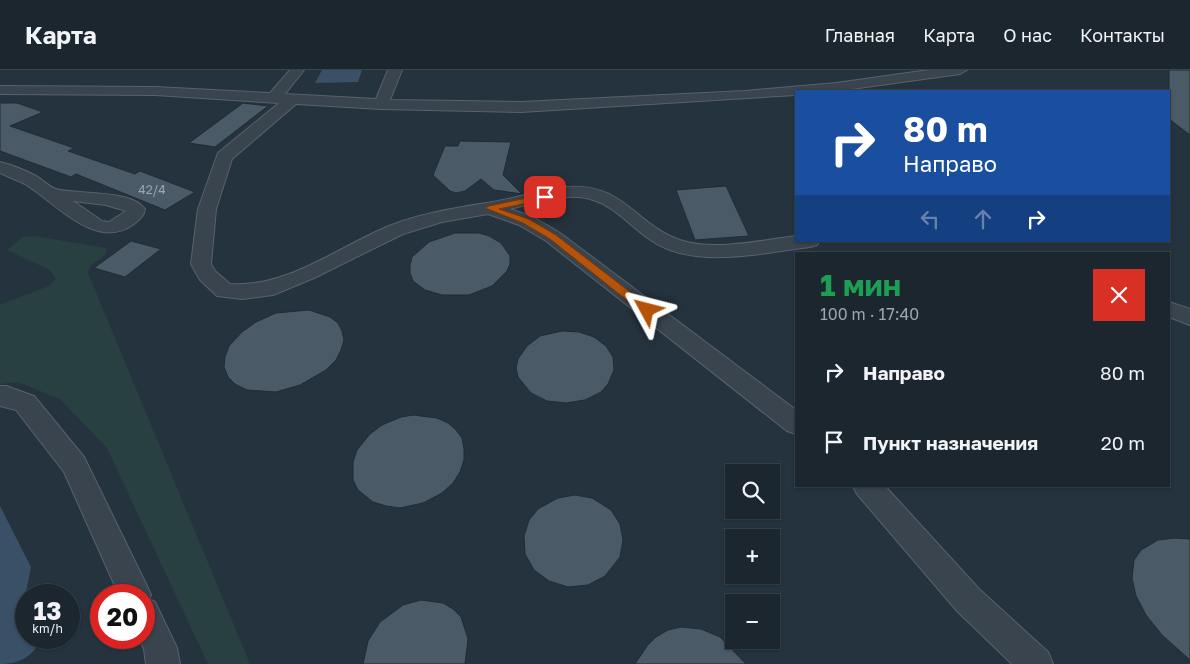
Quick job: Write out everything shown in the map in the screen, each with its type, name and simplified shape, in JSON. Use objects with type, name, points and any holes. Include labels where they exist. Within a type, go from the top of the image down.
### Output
[{"type":"street","points":[[297,70],[284,98],[224,157],[207,209],[201,264],[207,275],[225,291],[266,290],[308,273],[396,230],[439,217],[564,193],[585,192],[608,198],[655,236],[682,248],[707,250],[799,242]]},
{"type":"street","points":[[381,104],[395,70]]},
{"type":"street","points":[[806,90],[960,70]]},
{"type":"street","points":[[0,90],[155,91],[381,104],[496,107],[795,91]]},
{"type":"street","points":[[0,167],[30,180],[51,194]]},
{"type":"street","points":[[489,208],[526,221],[553,237],[795,423]]},
{"type":"street","points":[[1170,309],[1190,317]]},
{"type":"street","points":[[0,396],[25,402],[74,466],[130,584]]},
{"type":"street","points":[[868,487],[968,600],[1036,664]]},
{"type":"street","points":[[155,637],[160,648],[163,664]]},
{"type":"green space","points":[[34,236],[106,248],[106,254],[90,266],[88,273],[250,664],[208,664],[107,448],[60,399],[18,382],[0,384],[0,305],[49,286],[56,279],[50,270],[7,250],[23,237]]},
{"type":"water","points":[[322,70],[362,70],[358,82],[315,83]]},
{"type":"water","points":[[0,506],[31,567],[28,584],[15,584],[15,649],[36,649],[20,661],[0,664]]},
{"type":"building","points":[[1169,70],[1190,70],[1190,135],[1170,120]]},
{"type":"building","points":[[0,103],[17,103],[43,112],[10,126],[74,148],[68,151],[135,174],[140,171],[195,192],[165,210],[76,174],[71,177],[0,151]]},
{"type":"building","points":[[243,103],[268,106],[215,147],[189,143]]},
{"type":"building","points":[[460,141],[511,142],[503,175],[522,194],[494,190],[481,179],[465,191],[456,193],[450,191],[433,175],[445,146],[458,146]]},
{"type":"building","points":[[726,186],[749,236],[695,240],[676,190]]},
{"type":"building","points":[[455,233],[479,233],[501,243],[510,256],[510,264],[507,271],[492,286],[469,295],[442,295],[425,290],[413,281],[410,273],[412,257],[429,242]]},
{"type":"building","points":[[131,241],[161,249],[125,277],[94,268]]},
{"type":"building","points":[[309,310],[330,317],[338,323],[342,331],[344,340],[341,350],[336,360],[326,370],[300,385],[276,392],[247,390],[235,384],[228,377],[224,367],[225,357],[229,346],[242,332],[256,322],[276,313]]},
{"type":"building","points":[[562,331],[579,332],[594,337],[606,346],[613,357],[614,370],[608,384],[601,392],[585,400],[566,403],[547,401],[531,393],[518,377],[516,368],[518,359],[527,346],[540,336]]},
{"type":"building","points":[[413,415],[437,418],[448,423],[456,430],[462,438],[464,449],[464,460],[460,472],[453,483],[442,493],[423,503],[400,508],[373,502],[358,490],[353,480],[353,462],[357,450],[370,434],[382,425],[401,417]]},
{"type":"building","points":[[575,495],[592,498],[611,510],[620,524],[623,540],[620,557],[605,576],[588,585],[568,587],[549,581],[534,570],[525,554],[524,536],[529,520],[538,509],[558,498]]},
{"type":"building","points":[[1190,539],[1190,660],[1162,635],[1146,615],[1136,596],[1132,578],[1134,560],[1141,550],[1158,540]]},
{"type":"building","points":[[421,600],[443,603],[461,617],[468,639],[465,664],[363,664],[368,641],[380,622],[403,605]]},
{"type":"building","points":[[681,627],[701,629],[720,637],[725,642],[725,649],[732,649],[746,664],[635,664],[647,646],[656,637],[668,630]]},
{"type":"route","points":[[545,197],[489,208],[526,221],[553,237],[647,310]]}]
